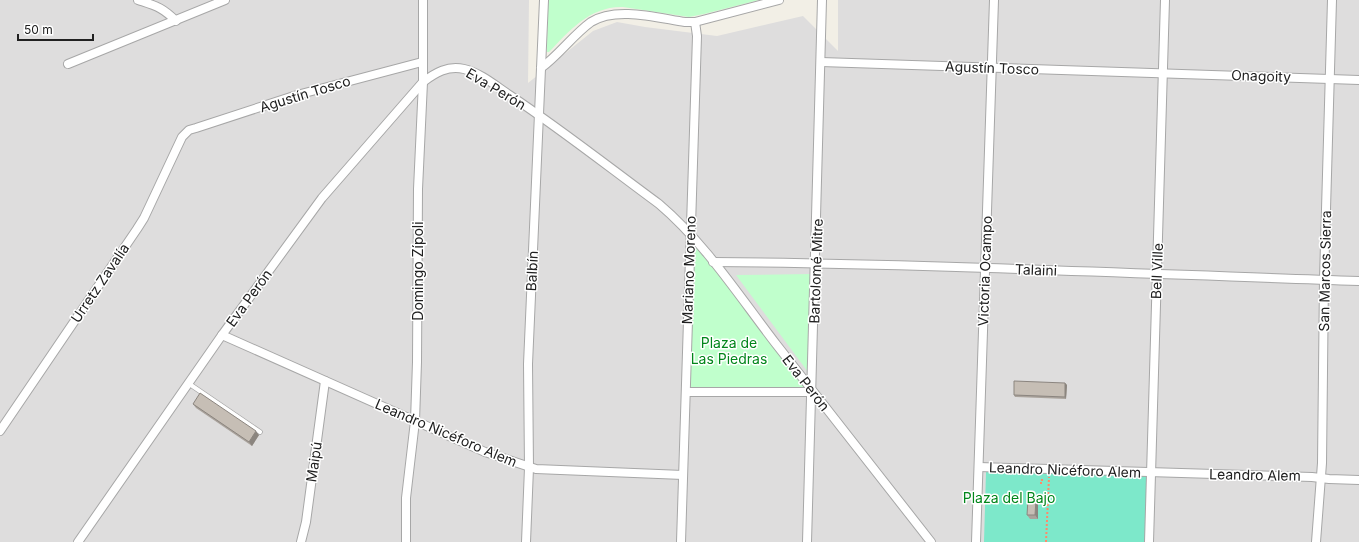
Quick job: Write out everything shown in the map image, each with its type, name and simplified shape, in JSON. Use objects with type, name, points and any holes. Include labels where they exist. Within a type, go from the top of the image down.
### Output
[{"type":"street","points":[[138,0],[160,3],[176,21]]},
{"type":"street","points":[[68,64],[226,0]]},
{"type":"street","name":"Domingo Zípoli","points":[[406,542],[406,498],[415,421],[417,362],[418,189],[423,82],[423,0]]},
{"type":"street","name":"Balbín","points":[[526,542],[529,468],[528,364],[544,0]]},
{"type":"street","points":[[541,68],[552,60],[582,30],[592,22],[602,17],[625,14],[695,22],[779,0]]},
{"type":"street","name":"Bartolomé Mitre","points":[[807,542],[816,263],[822,0]]},
{"type":"street","name":"Victoria Ocampo","points":[[976,542],[994,0]]},
{"type":"street","name":"Bell Ville","points":[[1149,542],[1165,0]]},
{"type":"street","name":"San Marcos Sierra","points":[[1316,542],[1321,478],[1324,279],[1332,0]]},
{"type":"street","name":"Mariano Moreno","points":[[681,542],[697,36],[695,22]]},
{"type":"street","name":"Agustín Tosco","points":[[189,130],[297,95],[422,62]]},
{"type":"street","name":"Agustín Tosco","points":[[821,62],[1162,72]]},
{"type":"street","name":"Eva Perón","points":[[78,542],[222,335],[322,198],[423,82],[442,70],[464,68],[482,77],[540,115],[659,204],[690,234],[812,392],[931,542]]},
{"type":"street","name":"Onagoity","points":[[1162,72],[1359,80]]},
{"type":"street","name":"Urretz Zavalía","points":[[0,431],[137,229],[151,204],[182,137],[189,130]]},
{"type":"street","name":"Talaini","points":[[713,262],[816,263],[1158,273],[1359,281]]},
{"type":"street","name":"Leandro Nicéforo Alem","points":[[222,335],[485,452],[529,468],[683,475]]},
{"type":"street","name":"Maipú","points":[[301,542],[306,522],[325,381]]},
{"type":"street","points":[[686,392],[812,392]]},
{"type":"street","name":"Leandro Nicéforo Alem","points":[[979,468],[1152,473]]},
{"type":"street","name":"Leandro Alem","points":[[1152,473],[1312,477],[1359,480]]},
{"type":"lane","points":[[188,383],[260,432]]},
{"type":"path","points":[[1046,542],[1049,474]]},
{"type":"shaded area","points":[[0,0],[529,0],[528,83],[593,31],[617,22],[717,36],[803,16],[838,51],[838,0],[1359,0],[1359,542],[0,542]]},
{"type":"green space","points":[[548,0],[759,0],[689,17],[623,7],[611,8],[590,15],[581,21],[549,52],[547,52]]},
{"type":"green space","name":"Plaza de Las Piedras","points":[[690,234],[812,392],[686,392]]},
{"type":"green space","points":[[812,274],[808,372],[736,275]]},
{"type":"green space","name":"Plaza del Bajo","points":[[986,472],[1147,476],[1145,542],[984,542]]},
{"type":"building","points":[[1014,381],[1065,383],[1065,397],[1014,395]]},
{"type":"building","points":[[200,393],[256,431],[249,442],[193,404]]},
{"type":"building","points":[[1028,499],[1036,499],[1035,515],[1027,515]]}]
